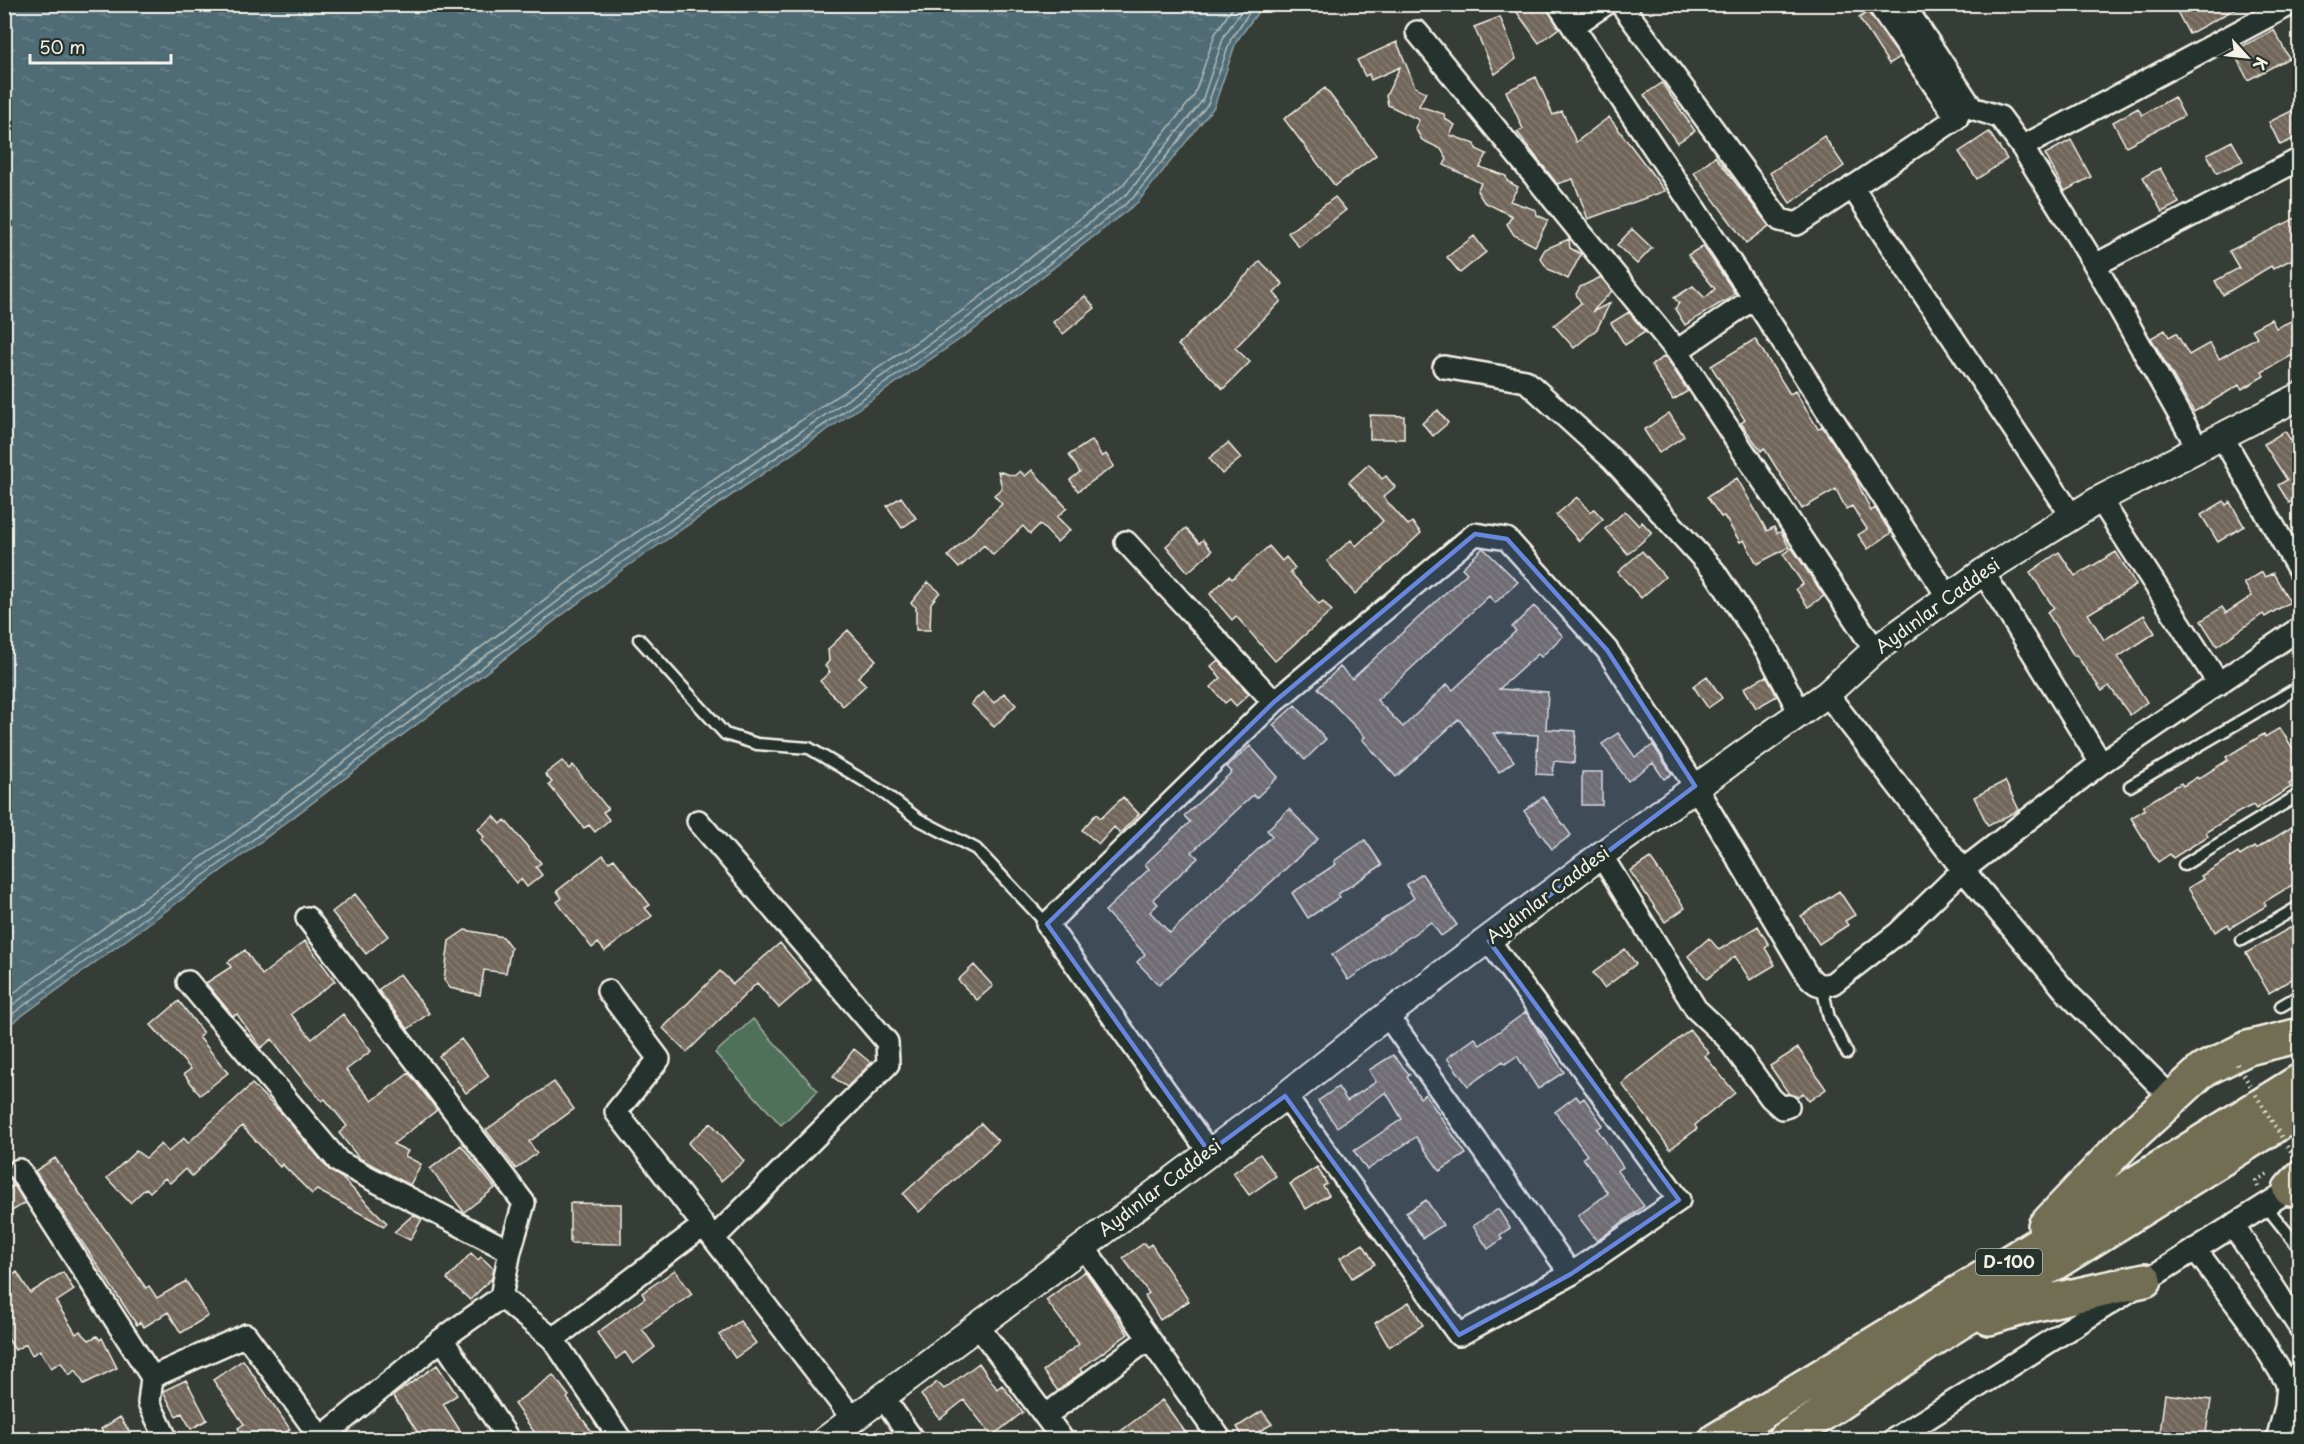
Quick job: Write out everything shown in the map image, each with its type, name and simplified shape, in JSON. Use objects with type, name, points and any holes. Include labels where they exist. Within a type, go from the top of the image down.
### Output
[{"type":"highway","points":[[2014,1259],[2126,1141],[2203,1070],[2248,1048],[2300,1035]]},
{"type":"highway","name":"D-100","points":[[1716,1440],[2014,1259],[2300,1081]]},
{"type":"highway","name":"D-100","points":[[1784,1440],[1944,1332],[2300,1110]]},
{"type":"highway","points":[[1944,1332],[2032,1305],[2145,1280]]},
{"type":"street","points":[[1558,4],[1754,298],[1948,597]]},
{"type":"street","points":[[1573,26],[1606,4]]},
{"type":"street","points":[[1621,4],[1780,220],[1797,224],[1957,118],[1878,4]]},
{"type":"street","points":[[1903,4],[1972,108],[2000,117],[2022,147],[2095,266],[2198,448]]},
{"type":"street","points":[[2022,147],[2291,4]]},
{"type":"street","points":[[1417,32],[1677,351],[1875,650]]},
{"type":"street","points":[[2095,266],[2300,159]]},
{"type":"street","points":[[1852,187],[2072,516]]},
{"type":"street","points":[[1677,351],[1754,298]]},
{"type":"street","points":[[1444,367],[1526,381],[1613,460],[1714,571],[1768,652],[1800,713]]},
{"type":"street","name":"Aydınlar Caddesi","points":[[825,1440],[1285,1096],[1387,1015],[1489,941],[1600,855],[1827,694],[1875,650],[1983,572],[2100,500],[2300,396]]},
{"type":"street","points":[[2223,438],[2300,572]]},
{"type":"street","points":[[2100,500],[2219,684]]},
{"type":"street","points":[[1209,1152],[1047,924],[1274,702],[1475,534],[1507,539],[1607,650],[1695,786],[1806,973],[1816,985],[1822,986],[1833,983],[1898,933],[1963,870],[2101,763],[2300,628]]},
{"type":"street","points":[[1126,542],[1274,702]]},
{"type":"street","points":[[1983,572],[2101,763]]},
{"type":"street","points":[[1827,694],[1963,870],[2068,994],[2172,1098]]},
{"type":"street","points":[[553,1339],[709,1231],[888,1064],[887,1042],[698,821]]},
{"type":"street","points":[[1600,855],[1696,1009],[1727,1038],[1771,1098],[1782,1108],[1788,1106]]},
{"type":"street","points":[[152,1377],[246,1335],[322,1439],[442,1339],[501,1297],[510,1251],[524,1203],[307,918]]},
{"type":"street","points":[[1285,1096],[1459,1335],[1571,1274],[1678,1200],[1489,941]]},
{"type":"street","points":[[188,982],[339,1162],[510,1251]]},
{"type":"street","points":[[608,991],[659,1059],[616,1112],[853,1419]]},
{"type":"street","points":[[1387,1015],[1571,1274]]},
{"type":"street","points":[[19,1170],[152,1377],[149,1402],[167,1440]]},
{"type":"street","points":[[1893,1440],[2233,1225],[2290,1183]]},
{"type":"street","points":[[2233,1225],[2300,1328]]},
{"type":"street","points":[[1083,1246],[1221,1440]]},
{"type":"street","points":[[2195,1249],[2248,1321],[2294,1391],[2286,1407],[2277,1440]]},
{"type":"street","points":[[501,1297],[553,1339],[621,1440]]},
{"type":"street","points":[[978,1326],[1064,1440]]},
{"type":"street","points":[[442,1339],[509,1440]]},
{"type":"street","points":[[1045,1416],[1148,1339]]},
{"type":"street","points":[[883,1397],[913,1440]]},
{"type":"lane","points":[[639,639],[725,734],[757,744],[809,748],[881,791],[918,819],[976,849],[1047,924]]},
{"type":"lane","points":[[2130,786],[2292,691],[2300,695]]},
{"type":"lane","points":[[2184,865],[2300,794]]},
{"type":"lane","points":[[2242,940],[2300,906]]},
{"type":"lane","points":[[1822,986],[1829,1018],[1847,1053]]},
{"type":"lane","points":[[2281,1006],[2300,995]]},
{"type":"lane","points":[[2290,1183],[2300,1249]]},
{"type":"path","points":[[2237,1064],[2290,1183]]},
{"type":"highlighted area","points":[[1475,534],[1507,539],[1607,650],[1695,786],[1489,941],[1679,1200],[1571,1274],[1459,1335],[1285,1096],[1209,1152],[1047,924],[1274,702]]},
{"type":"green space","points":[[753,1019],[818,1091],[781,1125],[715,1053]]},
{"type":"water","points":[[5,4],[1263,5],[1236,42],[1214,107],[1138,202],[975,329],[622,570],[247,852],[5,1028]]},
{"type":"building","points":[[1511,4],[1545,4],[1559,28],[1539,43]]},
{"type":"building","points":[[2173,4],[2244,4],[2189,34]]},
{"type":"building","points":[[1868,12],[1900,57],[1889,64],[1859,18]]},
{"type":"building","points":[[1500,17],[1516,59],[1495,74],[1474,27]]},
{"type":"building","points":[[2274,30],[2289,58],[2248,80],[2233,51]]},
{"type":"building","points":[[1397,42],[1415,87],[1426,92],[1419,106],[1444,114],[1445,119],[1455,125],[1450,135],[1475,144],[1476,149],[1487,154],[1480,167],[1506,176],[1507,181],[1518,187],[1510,201],[1536,210],[1537,215],[1548,220],[1535,246],[1514,235],[1507,224],[1512,216],[1484,202],[1477,191],[1481,183],[1444,165],[1447,159],[1441,149],[1422,140],[1415,128],[1419,120],[1388,105],[1386,96],[1400,67],[1371,80],[1369,74],[1365,76],[1357,60]]},
{"type":"building","points":[[1536,77],[1553,115],[1562,111],[1576,142],[1609,117],[1665,191],[1588,219],[1573,179],[1557,184],[1517,132],[1523,129],[1506,91]]},
{"type":"building","points":[[1662,83],[1695,131],[1677,143],[1644,95]]},
{"type":"building","points":[[1325,88],[1376,155],[1335,186],[1284,119]]},
{"type":"building","points":[[2174,97],[2184,116],[2126,146],[2113,122],[2138,108],[2142,115]]},
{"type":"building","points":[[2300,107],[2300,136],[2280,145],[2269,122]]},
{"type":"building","points":[[1989,132],[2007,159],[1977,179],[1959,152]]},
{"type":"building","points":[[1824,136],[1844,166],[1790,203],[1770,173]]},
{"type":"building","points":[[2071,140],[2091,177],[2065,191],[2045,154]]},
{"type":"building","points":[[2232,141],[2243,161],[2217,173],[2207,154]]},
{"type":"building","points":[[1715,156],[1769,226],[1746,243],[1694,173]]},
{"type":"building","points":[[2160,168],[2179,203],[2162,212],[2143,177]]},
{"type":"building","points":[[1335,197],[1346,210],[1299,247],[1288,233]]},
{"type":"building","points":[[2300,216],[2300,255],[2273,269],[2271,266],[2223,295],[2215,281],[2239,268],[2229,251]]},
{"type":"building","points":[[1632,229],[1652,248],[1637,264],[1617,245]]},
{"type":"building","points":[[1474,236],[1486,252],[1460,273],[1447,257]]},
{"type":"building","points":[[1569,239],[1570,248],[1581,254],[1568,279],[1548,269],[1540,258],[1545,249]]},
{"type":"building","points":[[1703,246],[1735,293],[1725,302],[1685,325],[1675,309],[1679,303],[1674,298],[1693,286],[1705,298],[1715,289],[1688,255]]},
{"type":"building","points":[[1260,261],[1283,284],[1274,293],[1281,301],[1235,348],[1250,362],[1223,389],[1178,345]]},
{"type":"building","points":[[1601,277],[1612,291],[1592,312],[1610,303],[1597,329],[1574,348],[1554,325],[1581,303],[1576,294],[1580,287]]},
{"type":"building","points":[[1085,296],[1095,308],[1063,334],[1053,322]]},
{"type":"building","points":[[1629,312],[1645,332],[1625,345],[1611,323]]},
{"type":"building","points":[[2300,317],[2300,351],[2262,372],[2264,376],[2242,389],[2239,385],[2194,412],[2151,338],[2165,330],[2169,337],[2176,333],[2189,355],[2210,343],[2219,359],[2257,337],[2252,329],[2271,319],[2276,328]]},
{"type":"building","points":[[1755,339],[1790,394],[1795,391],[1818,429],[1822,426],[1854,475],[1871,511],[1875,508],[1891,533],[1868,549],[1858,535],[1867,529],[1852,506],[1846,509],[1836,489],[1802,509],[1764,448],[1761,451],[1741,423],[1745,420],[1711,366]]},
{"type":"building","points":[[1665,356],[1688,391],[1673,400],[1651,365]]},
{"type":"building","points":[[1438,410],[1448,423],[1433,436],[1422,423]]},
{"type":"building","points":[[1669,413],[1684,436],[1659,453],[1644,430]]},
{"type":"building","points":[[1370,415],[1404,416],[1404,439],[1370,439]]},
{"type":"building","points":[[2285,431],[2300,455],[2300,501],[2298,498],[2289,503],[2278,485],[2287,480],[2264,444]]},
{"type":"building","points":[[1092,440],[1102,457],[1106,454],[1114,466],[1078,491],[1070,480],[1080,472],[1069,455]]},
{"type":"building","points":[[1228,443],[1241,458],[1222,474],[1209,458]]},
{"type":"building","points":[[1369,464],[1382,479],[1386,476],[1395,487],[1383,497],[1408,525],[1412,522],[1421,533],[1355,594],[1327,561],[1351,540],[1356,546],[1383,521],[1349,482]]},
{"type":"building","points":[[1032,470],[1067,508],[1057,517],[1070,530],[1057,542],[1040,524],[1030,534],[1023,526],[993,555],[984,545],[959,568],[948,556],[1002,504],[994,495],[1002,488],[998,471],[1014,476],[1020,471],[1025,476]]},
{"type":"building","points":[[1737,478],[1767,531],[1774,527],[1777,533],[1781,532],[1789,547],[1757,564],[1744,540],[1740,542],[1724,516],[1721,517],[1707,497]]},
{"type":"building","points":[[901,497],[916,518],[902,528],[887,506]]},
{"type":"building","points":[[1577,497],[1590,512],[1594,509],[1603,519],[1579,541],[1556,515]]},
{"type":"building","points":[[2224,501],[2226,505],[2230,502],[2244,526],[2218,542],[2201,515]]},
{"type":"building","points":[[1625,511],[1639,526],[1642,522],[1652,533],[1628,554],[1605,529]]},
{"type":"building","points":[[1186,528],[1199,543],[1203,540],[1212,551],[1188,572],[1166,546]]},
{"type":"building","points":[[1269,546],[1282,561],[1286,557],[1295,568],[1290,572],[1319,604],[1323,601],[1332,611],[1275,661],[1236,616],[1232,620],[1210,594],[1229,576],[1232,579]]},
{"type":"building","points":[[1483,548],[1518,582],[1495,603],[1489,596],[1377,700],[1403,727],[1447,684],[1453,690],[1516,631],[1512,627],[1534,606],[1563,636],[1541,657],[1538,654],[1499,689],[1548,692],[1546,729],[1576,731],[1574,763],[1554,761],[1553,775],[1536,774],[1538,735],[1493,733],[1514,761],[1499,772],[1459,719],[1396,777],[1362,739],[1365,737],[1318,688],[1340,667],[1352,679],[1467,573],[1462,568]]},
{"type":"building","points":[[1792,548],[1824,596],[1808,607],[1796,589],[1803,584],[1783,554]]},
{"type":"building","points":[[1642,551],[1665,577],[1641,598],[1618,572]]},
{"type":"building","points":[[2059,552],[2075,576],[2116,552],[2136,585],[2088,614],[2104,640],[2144,615],[2155,633],[2118,657],[2147,702],[2130,715],[2109,686],[2102,691],[2076,655],[2074,656],[2047,612],[2054,608],[2030,572]]},
{"type":"building","points":[[2262,572],[2265,577],[2273,573],[2290,602],[2265,617],[2263,614],[2217,646],[2201,621],[2222,607],[2226,613],[2252,596],[2244,583]]},
{"type":"building","points":[[928,582],[940,592],[931,603],[930,630],[916,630],[916,607],[911,603]]},
{"type":"building","points":[[848,630],[876,660],[858,677],[866,685],[843,706],[820,681],[830,672],[825,666],[829,661],[828,649]]},
{"type":"building","points":[[1218,660],[1249,694],[1236,706],[1230,699],[1225,703],[1211,687],[1221,678],[1211,666]]},
{"type":"building","points":[[1707,676],[1722,698],[1708,708],[1693,686]]},
{"type":"building","points":[[1766,676],[1777,696],[1756,708],[1744,688]]},
{"type":"building","points":[[983,692],[994,703],[1004,693],[1016,705],[994,727],[971,704]]},
{"type":"building","points":[[1295,705],[1326,739],[1305,760],[1273,725]]},
{"type":"building","points":[[2280,728],[2300,760],[2300,777],[2289,784],[2291,787],[2256,809],[2253,805],[2239,812],[2206,832],[2208,836],[2173,858],[2170,854],[2158,862],[2131,818],[2145,809],[2143,806],[2181,783],[2183,786],[2197,777],[2198,779],[2228,760],[2226,757],[2264,734],[2265,737]]},
{"type":"building","points":[[1618,733],[1635,757],[1653,745],[1672,774],[1664,779],[1653,763],[1628,781],[1602,744]]},
{"type":"building","points":[[1250,746],[1278,777],[1256,798],[1253,795],[1192,852],[1198,858],[1153,899],[1158,904],[1150,912],[1170,933],[1272,836],[1267,830],[1289,809],[1318,839],[1159,985],[1137,962],[1145,954],[1105,911],[1149,869],[1145,864],[1190,822],[1184,816],[1232,772],[1227,767]]},
{"type":"building","points":[[562,761],[569,769],[573,765],[608,809],[603,812],[609,820],[595,832],[589,825],[584,828],[549,785],[552,782],[545,774]]},
{"type":"building","points":[[1582,772],[1602,772],[1602,805],[1582,805]]},
{"type":"building","points":[[2005,781],[2019,810],[1988,826],[1974,797]]},
{"type":"building","points":[[1123,797],[1139,814],[1120,833],[1114,827],[1099,844],[1082,830],[1096,814],[1101,818]]},
{"type":"building","points":[[1543,797],[1571,835],[1552,849],[1524,811]]},
{"type":"building","points":[[494,816],[501,824],[505,820],[541,863],[536,867],[542,875],[527,887],[521,879],[516,883],[481,840],[484,837],[478,829]]},
{"type":"building","points":[[2300,822],[2300,880],[2264,902],[2266,906],[2230,928],[2228,924],[2215,932],[2188,888],[2203,879],[2201,876],[2238,853],[2240,856],[2254,847],[2256,849]]},
{"type":"building","points":[[1365,840],[1382,865],[1338,894],[1340,897],[1308,918],[1292,893],[1336,864],[1334,861]]},
{"type":"building","points":[[603,855],[609,862],[614,859],[650,905],[645,908],[652,916],[605,951],[598,943],[592,948],[557,902],[562,898],[557,891]]},
{"type":"building","points":[[1650,858],[1685,908],[1665,922],[1630,871]]},
{"type":"building","points":[[1422,874],[1457,925],[1441,936],[1431,922],[1348,980],[1332,955],[1414,898],[1406,885]]},
{"type":"building","points":[[1839,891],[1855,915],[1845,921],[1848,925],[1819,944],[1801,916]]},
{"type":"building","points":[[355,894],[388,936],[366,954],[332,912]]},
{"type":"building","points":[[2300,922],[2300,974],[2269,993],[2246,953]]},
{"type":"building","points":[[1758,926],[1769,945],[1765,948],[1775,965],[1750,980],[1735,956],[1707,979],[1688,956],[1709,938],[1719,950]]},
{"type":"building","points":[[465,930],[503,937],[511,948],[506,973],[484,970],[480,995],[450,988],[444,980],[449,941]]},
{"type":"building","points":[[305,941],[335,981],[291,1014],[312,1039],[343,1014],[371,1051],[346,1070],[372,1101],[409,1073],[437,1110],[393,1144],[408,1151],[405,1156],[421,1164],[410,1185],[359,1158],[339,1133],[347,1126],[325,1099],[322,1101],[272,1039],[261,1048],[237,1014],[233,1016],[206,983],[231,967],[228,962],[245,950],[262,975]]},
{"type":"building","points":[[780,943],[811,980],[779,1008],[757,983],[687,1052],[663,1028],[720,971],[733,984]]},
{"type":"building","points":[[1625,949],[1636,964],[1604,988],[1593,973]]},
{"type":"building","points":[[974,965],[993,986],[977,1000],[958,980]]},
{"type":"building","points":[[400,974],[429,1013],[408,1029],[378,990]]},
{"type":"building","points":[[179,1001],[203,1033],[199,1037],[228,1073],[200,1095],[184,1074],[191,1069],[151,1025]]},
{"type":"building","points":[[1526,1012],[1564,1072],[1538,1089],[1517,1056],[1505,1064],[1503,1061],[1468,1086],[1447,1058],[1475,1038],[1480,1045]]},
{"type":"building","points":[[1690,1030],[1709,1053],[1705,1056],[1735,1093],[1695,1125],[1697,1129],[1670,1149],[1622,1084]]},
{"type":"building","points":[[461,1039],[489,1076],[466,1093],[439,1056]]},
{"type":"building","points":[[1798,1048],[1826,1089],[1809,1101],[1803,1093],[1797,1097],[1789,1094],[1770,1066]]},
{"type":"building","points":[[854,1049],[871,1063],[847,1087],[833,1077]]},
{"type":"building","points":[[1393,1055],[1410,1075],[1407,1077],[1420,1098],[1425,1094],[1466,1154],[1440,1171],[1416,1137],[1367,1170],[1354,1151],[1402,1119],[1386,1092],[1337,1127],[1318,1101],[1338,1087],[1347,1101],[1376,1082],[1369,1070]]},
{"type":"building","points":[[554,1082],[574,1109],[529,1142],[537,1153],[516,1169],[486,1130]]},
{"type":"building","points":[[252,1084],[284,1116],[329,1170],[342,1178],[387,1223],[384,1226],[317,1190],[312,1194],[282,1164],[280,1167],[242,1126],[192,1176],[185,1169],[170,1183],[165,1178],[150,1192],[146,1188],[130,1203],[107,1178],[136,1151],[146,1158],[161,1144],[168,1152],[184,1138],[188,1143]]},
{"type":"building","points":[[1576,1096],[1580,1101],[1584,1098],[1603,1125],[1597,1129],[1623,1167],[1617,1171],[1644,1206],[1597,1241],[1578,1216],[1608,1193],[1583,1158],[1587,1155],[1555,1112]]},
{"type":"building","points":[[711,1123],[744,1161],[721,1181],[688,1143]]},
{"type":"building","points":[[981,1123],[998,1141],[919,1212],[903,1194]]},
{"type":"building","points":[[461,1145],[495,1188],[464,1212],[430,1169]]},
{"type":"building","points":[[1260,1154],[1276,1176],[1249,1195],[1233,1173]]},
{"type":"building","points":[[55,1158],[146,1288],[149,1286],[157,1298],[186,1281],[208,1316],[181,1333],[168,1312],[144,1327],[140,1322],[137,1325],[35,1171]]},
{"type":"building","points":[[1317,1167],[1327,1184],[1323,1186],[1329,1195],[1306,1209],[1290,1184]]},
{"type":"building","points":[[14,1185],[25,1203],[4,1216],[4,1191]]},
{"type":"building","points":[[1426,1200],[1443,1225],[1423,1238],[1406,1213]]},
{"type":"building","points":[[570,1203],[621,1204],[621,1244],[570,1243]]},
{"type":"building","points":[[1498,1209],[1510,1228],[1500,1235],[1502,1239],[1488,1249],[1473,1226]]},
{"type":"building","points":[[413,1215],[422,1219],[410,1240],[394,1232]]},
{"type":"building","points":[[1144,1243],[1147,1247],[1151,1244],[1189,1301],[1160,1320],[1145,1296],[1149,1293],[1123,1258]]},
{"type":"building","points":[[1363,1244],[1375,1264],[1352,1278],[1340,1258]]},
{"type":"building","points":[[471,1253],[478,1260],[481,1257],[494,1269],[492,1278],[470,1300],[447,1279]]},
{"type":"building","points":[[675,1270],[692,1294],[642,1329],[655,1347],[633,1364],[625,1352],[616,1359],[597,1333],[645,1298],[642,1293]]},
{"type":"building","points":[[1085,1271],[1128,1334],[1080,1369],[1082,1372],[1058,1391],[1043,1371],[1079,1344],[1046,1300]]},
{"type":"building","points":[[17,1272],[30,1293],[63,1272],[74,1290],[56,1302],[76,1334],[80,1331],[89,1340],[97,1336],[100,1340],[102,1338],[117,1368],[84,1384],[76,1370],[69,1375],[61,1362],[51,1368],[40,1350],[32,1355],[26,1344],[15,1350],[4,1333],[4,1280]]},
{"type":"building","points":[[1409,1302],[1423,1325],[1389,1347],[1375,1323]]},
{"type":"building","points":[[740,1321],[756,1343],[735,1358],[719,1335]]},
{"type":"building","points":[[243,1360],[290,1429],[276,1440],[245,1440],[238,1428],[244,1424],[213,1380]]},
{"type":"building","points":[[979,1363],[997,1389],[1002,1385],[1023,1412],[992,1436],[964,1400],[940,1419],[921,1395],[937,1382],[944,1389]]},
{"type":"building","points":[[437,1365],[457,1395],[443,1404],[466,1440],[423,1440],[393,1396]]},
{"type":"building","points":[[553,1375],[598,1440],[540,1440],[514,1404]]},
{"type":"building","points":[[186,1380],[207,1420],[191,1429],[182,1413],[176,1416],[163,1391]]},
{"type":"building","points":[[2165,1394],[2211,1400],[2205,1439],[2160,1433]]},
{"type":"building","points":[[1162,1400],[1191,1440],[1109,1440]]},
{"type":"building","points":[[1262,1411],[1272,1424],[1245,1440],[1237,1427]]},
{"type":"building","points":[[120,1417],[135,1440],[108,1440],[101,1429]]}]
